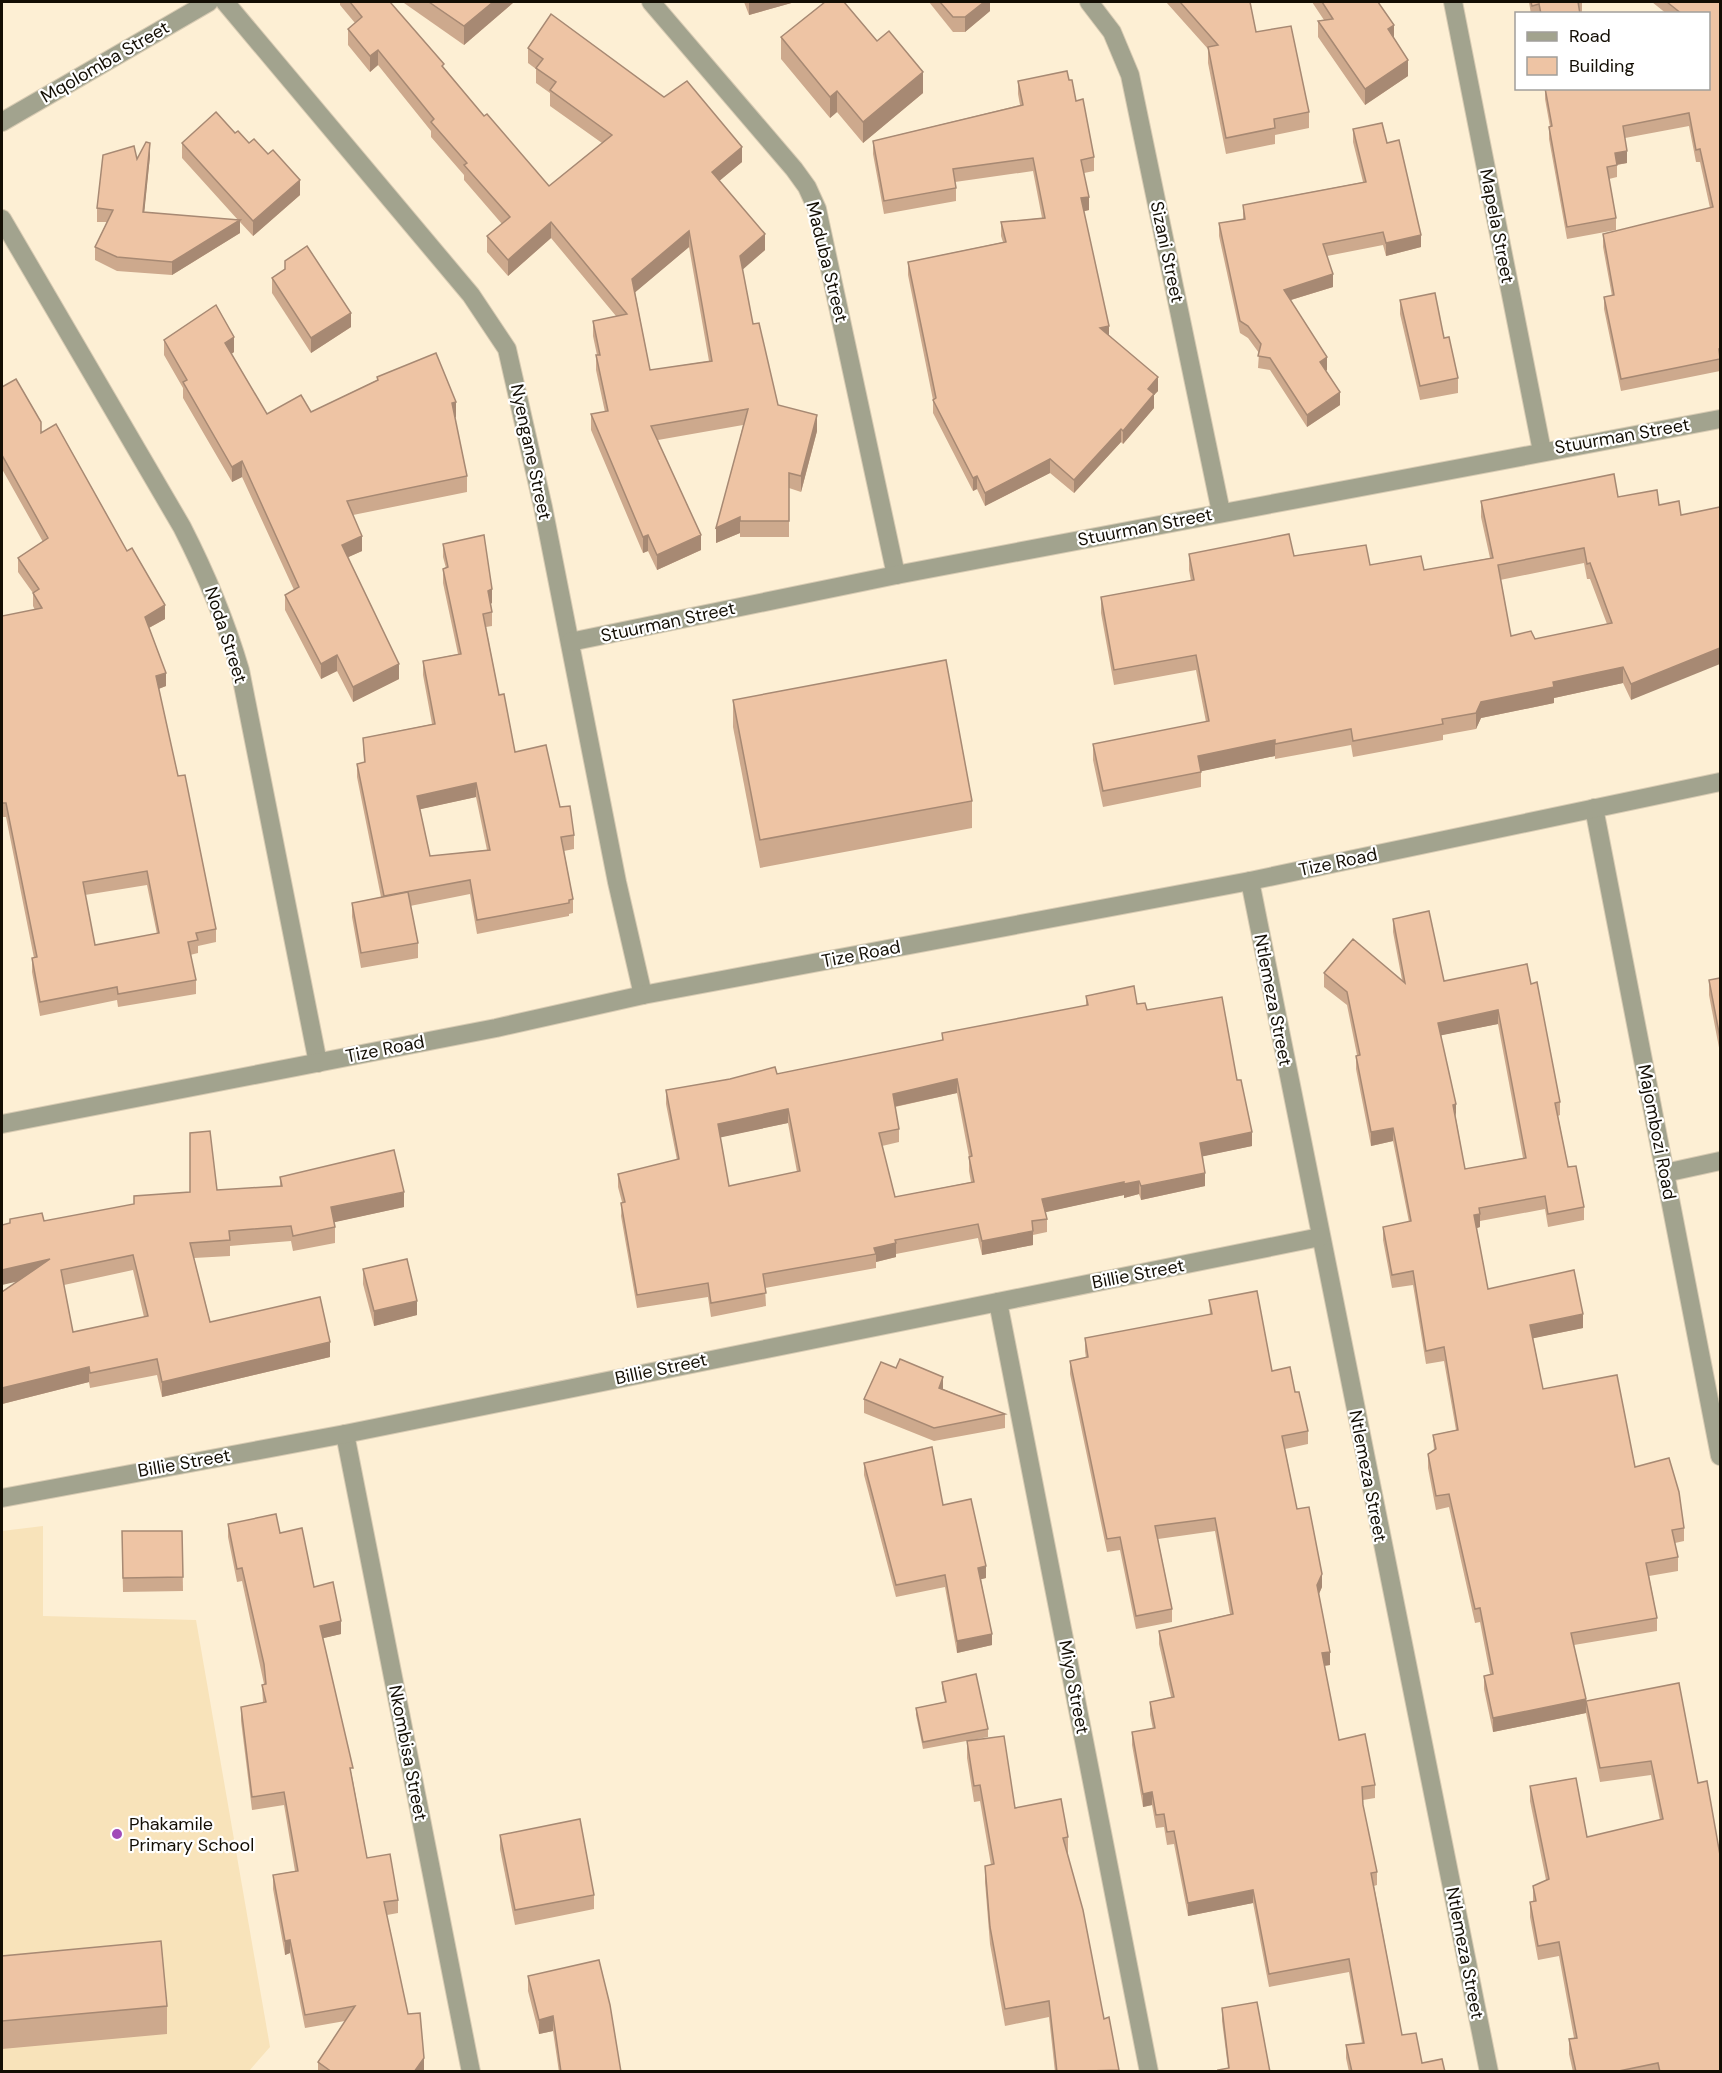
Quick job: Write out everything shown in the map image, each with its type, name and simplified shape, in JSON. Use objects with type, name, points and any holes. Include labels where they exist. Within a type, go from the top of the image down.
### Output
[{"type":"street","name":"Mqolomba Street","points":[[2,122],[209,2]]},
{"type":"street","name":"Nyengane Street","points":[[225,2],[471,295],[507,349],[515,377],[570,642],[617,882],[643,995]]},
{"type":"street","name":"Maduba Street","points":[[651,2],[794,170],[807,188],[817,209],[896,575]]},
{"type":"street","name":"Sizani Street","points":[[1089,2],[1112,32],[1130,75],[1221,512]]},
{"type":"street","name":"Mapela Street","points":[[1453,2],[1542,451]]},
{"type":"street","name":"Noda Street","points":[[2,219],[182,526],[209,579],[225,619],[240,670],[318,1062]]},
{"type":"street","name":"Stuurman Street","points":[[570,642],[896,575],[1720,419]]},
{"type":"street","name":"Tize Road","points":[[2,1124],[496,1028],[643,995],[1250,881],[1720,782]]},
{"type":"street","name":"Majombozi Road","points":[[1594,808],[1720,1456]]},
{"type":"street","name":"Ntlemeza Street","points":[[1250,881],[1489,2072]]},
{"type":"street","points":[[1665,1173],[1720,1161]]},
{"type":"street","name":"Billie Street","points":[[2,1498],[345,1434],[1320,1237]]},
{"type":"street","name":"Miyo Street","points":[[998,1302],[1149,2072]]},
{"type":"street","name":"Nkombisa Street","points":[[345,1434],[471,2072]]},
{"type":"shaded area","name":"Phakamile Primary School","points":[[43,1526],[43,1616],[196,1620],[270,2047],[249,2071],[2,2071],[2,1531]]},
{"type":"building","points":[[350,2],[390,2],[444,64],[442,66],[484,116],[487,114],[549,186],[612,135],[550,90],[556,82],[536,68],[543,59],[528,48],[551,14],[664,97],[687,81],[742,147],[712,172],[765,234],[740,256],[753,324],[759,323],[778,405],[817,415],[801,476],[789,473],[789,521],[740,521],[740,517],[716,528],[748,409],[651,426],[701,535],[657,555],[648,535],[643,537],[591,414],[608,411],[596,355],[600,355],[593,321],[627,314],[551,222],[508,260],[487,236],[510,217],[464,165],[467,163],[431,122],[434,119],[378,50],[370,56],[348,29],[362,17]],"holes":[[[689,231],[712,361],[650,370],[632,279]]]},
{"type":"building","points":[[429,2],[493,2],[464,26]]},
{"type":"building","points":[[825,2],[844,2],[877,41],[889,31],[923,72],[863,122],[837,91],[830,97],[781,37]]},
{"type":"building","points":[[940,2],[984,2],[965,17],[953,17]]},
{"type":"building","points":[[1180,2],[1250,2],[1256,32],[1291,26],[1309,112],[1274,119],[1275,128],[1226,138],[1208,47],[1218,45]]},
{"type":"building","points":[[1322,2],[1378,2],[1394,25],[1388,29],[1408,60],[1365,89],[1318,21],[1333,19]]},
{"type":"building","points":[[1531,2],[1578,2],[1580,12],[1541,12],[1539,4],[1532,6]]},
{"type":"building","points":[[1667,2],[1720,2],[1720,359],[1621,379],[1604,297],[1614,295],[1603,234],[1713,207],[1700,149],[1696,150],[1689,113],[1623,126],[1627,151],[1615,153],[1617,165],[1607,167],[1616,218],[1567,227],[1549,127],[1552,126],[1545,90],[1710,90],[1710,12],[1680,12]]},
{"type":"building","points":[[1067,71],[1069,80],[1072,80],[1076,101],[1083,99],[1094,157],[1081,160],[1089,197],[1081,198],[1109,326],[1100,328],[1158,377],[1148,389],[1154,394],[1123,431],[1121,429],[1074,480],[1050,459],[985,493],[977,476],[973,478],[933,400],[936,398],[908,262],[1006,242],[1001,222],[1045,218],[1033,158],[953,169],[956,188],[884,201],[873,141],[1023,105],[1018,81]]},
{"type":"building","points":[[216,112],[235,133],[238,131],[249,143],[254,139],[268,154],[273,150],[300,180],[253,221],[182,143]]},
{"type":"building","points":[[1382,123],[1387,143],[1399,140],[1421,235],[1386,243],[1383,232],[1323,244],[1333,274],[1284,290],[1327,357],[1320,362],[1340,392],[1307,415],[1270,358],[1258,356],[1261,344],[1248,326],[1240,321],[1219,223],[1245,219],[1243,205],[1366,182],[1353,129]]},
{"type":"building","points":[[146,142],[150,143],[143,212],[240,220],[172,262],[117,257],[95,247],[113,210],[97,208],[103,155],[134,146],[137,159]]},
{"type":"building","points":[[307,246],[351,313],[311,338],[272,278],[285,269],[285,261]]},
{"type":"building","points":[[1435,293],[1444,338],[1449,337],[1458,378],[1420,386],[1400,300]]},
{"type":"building","points":[[216,305],[234,337],[225,343],[267,414],[301,395],[311,412],[378,380],[377,377],[436,353],[456,402],[452,403],[467,476],[347,501],[362,536],[342,545],[399,664],[353,687],[337,655],[321,664],[285,595],[299,587],[242,461],[232,467],[183,382],[187,380],[164,340]]},
{"type":"building","points":[[16,379],[41,422],[41,433],[56,424],[127,551],[132,548],[165,605],[145,617],[166,673],[156,676],[178,776],[185,775],[216,929],[196,933],[198,940],[188,942],[196,980],[118,994],[117,987],[40,1002],[32,958],[37,957],[6,803],[2,803],[2,616],[42,608],[33,593],[39,589],[18,558],[48,538],[2,455],[2,387]],"holes":[[[147,871],[159,933],[95,945],[83,882]]]},
{"type":"building","points":[[1614,474],[1618,497],[1657,490],[1659,505],[1679,501],[1681,515],[1720,507],[1720,648],[1631,684],[1623,667],[1553,682],[1554,687],[1481,702],[1476,713],[1442,719],[1443,724],[1353,741],[1351,729],[1275,744],[1275,740],[1198,756],[1201,772],[1103,791],[1093,744],[1209,721],[1196,655],[1114,670],[1101,597],[1194,580],[1189,554],[1289,534],[1294,556],[1366,545],[1370,565],[1421,556],[1424,570],[1493,558],[1481,501]],"holes":[[[1584,548],[1587,564],[1590,563],[1612,623],[1535,639],[1531,631],[1511,636],[1498,565]]]},
{"type":"building","points":[[484,535],[492,589],[488,591],[492,612],[483,614],[499,695],[504,694],[515,752],[546,745],[560,807],[570,806],[574,835],[561,837],[573,899],[569,900],[569,903],[477,920],[470,880],[384,896],[357,764],[365,762],[363,738],[435,724],[423,661],[461,654],[443,569],[448,567],[443,544]],"holes":[[[476,783],[490,850],[430,856],[417,796]]]},
{"type":"building","points":[[946,660],[972,801],[760,840],[733,700]]},
{"type":"building","points":[[408,892],[418,943],[361,953],[352,903]]},
{"type":"building","points":[[1429,911],[1444,981],[1527,964],[1531,984],[1537,982],[1560,1102],[1555,1103],[1568,1167],[1576,1166],[1584,1207],[1548,1214],[1545,1196],[1479,1208],[1480,1214],[1474,1215],[1488,1289],[1574,1270],[1583,1314],[1530,1325],[1543,1389],[1617,1375],[1635,1467],[1669,1458],[1679,1492],[1684,1528],[1672,1530],[1678,1557],[1646,1563],[1657,1618],[1571,1633],[1586,1699],[1493,1718],[1484,1676],[1493,1674],[1480,1608],[1475,1609],[1449,1494],[1436,1496],[1428,1454],[1436,1449],[1433,1435],[1458,1430],[1444,1347],[1426,1351],[1413,1271],[1392,1275],[1383,1227],[1411,1221],[1393,1128],[1371,1132],[1356,1056],[1360,1055],[1347,992],[1324,973],[1353,939],[1405,983],[1393,919]],"holes":[[[1498,1010],[1526,1158],[1465,1169],[1453,1105],[1456,1104],[1438,1023]]]},
{"type":"building","points":[[1720,978],[1720,1038],[1709,980]]},
{"type":"building","points":[[1134,986],[1137,1004],[1145,1003],[1147,1010],[1222,997],[1237,1080],[1241,1080],[1252,1132],[1200,1143],[1205,1173],[1141,1186],[1139,1181],[1124,1184],[1124,1182],[1042,1199],[1047,1219],[1032,1221],[1033,1231],[982,1241],[978,1224],[895,1240],[896,1243],[874,1248],[876,1254],[763,1274],[766,1293],[711,1303],[708,1283],[637,1295],[621,1203],[625,1202],[618,1174],[679,1159],[666,1090],[730,1079],[775,1067],[777,1074],[943,1040],[942,1033],[1088,1005],[1086,996]],"holes":[[[957,1079],[972,1156],[969,1157],[974,1182],[895,1197],[879,1133],[899,1129],[893,1094]],[[788,1109],[800,1171],[729,1186],[718,1124]]]},
{"type":"building","points":[[210,1131],[217,1190],[282,1186],[280,1177],[394,1150],[404,1192],[331,1207],[335,1227],[293,1236],[291,1226],[229,1231],[230,1240],[190,1243],[210,1322],[320,1297],[330,1342],[162,1382],[157,1359],[90,1373],[89,1367],[2,1388],[2,1292],[50,1259],[2,1270],[2,1225],[10,1223],[10,1219],[42,1213],[44,1221],[134,1204],[134,1196],[190,1192],[190,1133]],"holes":[[[133,1255],[148,1316],[73,1332],[61,1270]]]},
{"type":"building","points":[[407,1259],[417,1301],[374,1311],[363,1269]]},
{"type":"building","points":[[1257,1291],[1272,1371],[1290,1367],[1295,1392],[1299,1392],[1308,1431],[1282,1436],[1297,1509],[1309,1507],[1322,1574],[1317,1585],[1330,1652],[1322,1653],[1339,1740],[1365,1734],[1375,1785],[1362,1787],[1363,1805],[1377,1872],[1371,1873],[1402,2035],[1416,2033],[1422,2063],[1442,2059],[1445,2072],[1352,2072],[1346,2045],[1364,2043],[1349,1959],[1269,1974],[1253,1890],[1188,1903],[1174,1831],[1167,1832],[1164,1814],[1156,1815],[1152,1792],[1143,1794],[1132,1732],[1155,1728],[1150,1702],[1174,1697],[1159,1631],[1233,1614],[1215,1518],[1155,1526],[1172,1609],[1136,1616],[1120,1537],[1107,1539],[1070,1361],[1088,1357],[1085,1338],[1212,1314],[1209,1300]]},
{"type":"building","points":[[900,1359],[943,1377],[939,1388],[1005,1414],[934,1428],[864,1399],[881,1362],[896,1368]]},
{"type":"building","points":[[932,1447],[943,1505],[971,1499],[986,1566],[978,1568],[992,1634],[957,1641],[945,1575],[896,1585],[864,1463]]},
{"type":"building","points":[[276,1514],[280,1533],[302,1528],[314,1587],[333,1582],[341,1621],[320,1626],[353,1768],[350,1768],[367,1858],[390,1854],[398,1900],[384,1902],[408,2014],[420,2013],[424,2058],[414,2072],[332,2072],[318,2062],[355,2006],[305,2015],[290,1940],[285,1941],[273,1875],[298,1871],[284,1792],[252,1797],[241,1707],[266,1702],[262,1685],[266,1684],[264,1664],[242,1568],[237,1569],[228,1524]]},
{"type":"building","points":[[122,1531],[182,1531],[183,1577],[123,1578]]},
{"type":"building","points":[[976,1674],[988,1729],[923,1742],[916,1708],[946,1702],[942,1682]]},
{"type":"building","points":[[1679,1683],[1698,1783],[1707,1781],[1720,1855],[1720,2072],[1660,2072],[1658,2063],[1614,2072],[1576,2072],[1569,2039],[1577,2038],[1559,1942],[1538,1946],[1530,1902],[1536,1901],[1533,1886],[1549,1879],[1530,1786],[1576,1778],[1587,1837],[1663,1819],[1651,1761],[1600,1768],[1586,1701]]},
{"type":"building","points":[[1004,1736],[1015,1808],[1061,1799],[1068,1837],[1063,1838],[1083,1910],[1104,2019],[1109,2017],[1119,2070],[1057,2072],[1049,2001],[1005,2009],[990,1927],[985,1866],[994,1864],[980,1785],[974,1786],[967,1741]]},
{"type":"building","points":[[580,1819],[594,1895],[515,1910],[500,1835]]},
{"type":"building","points":[[161,1941],[167,2006],[2,2021],[2,1956]]},
{"type":"building","points":[[599,1960],[610,2005],[621,2072],[561,2072],[553,2016],[539,2020],[528,1976]]},
{"type":"building","points":[[1257,2002],[1270,2072],[1219,2072],[1218,2070],[1229,2068],[1222,2008]]},
{"type":"place","name":"Phakamile Primary School","points":[[117,1834]]}]
